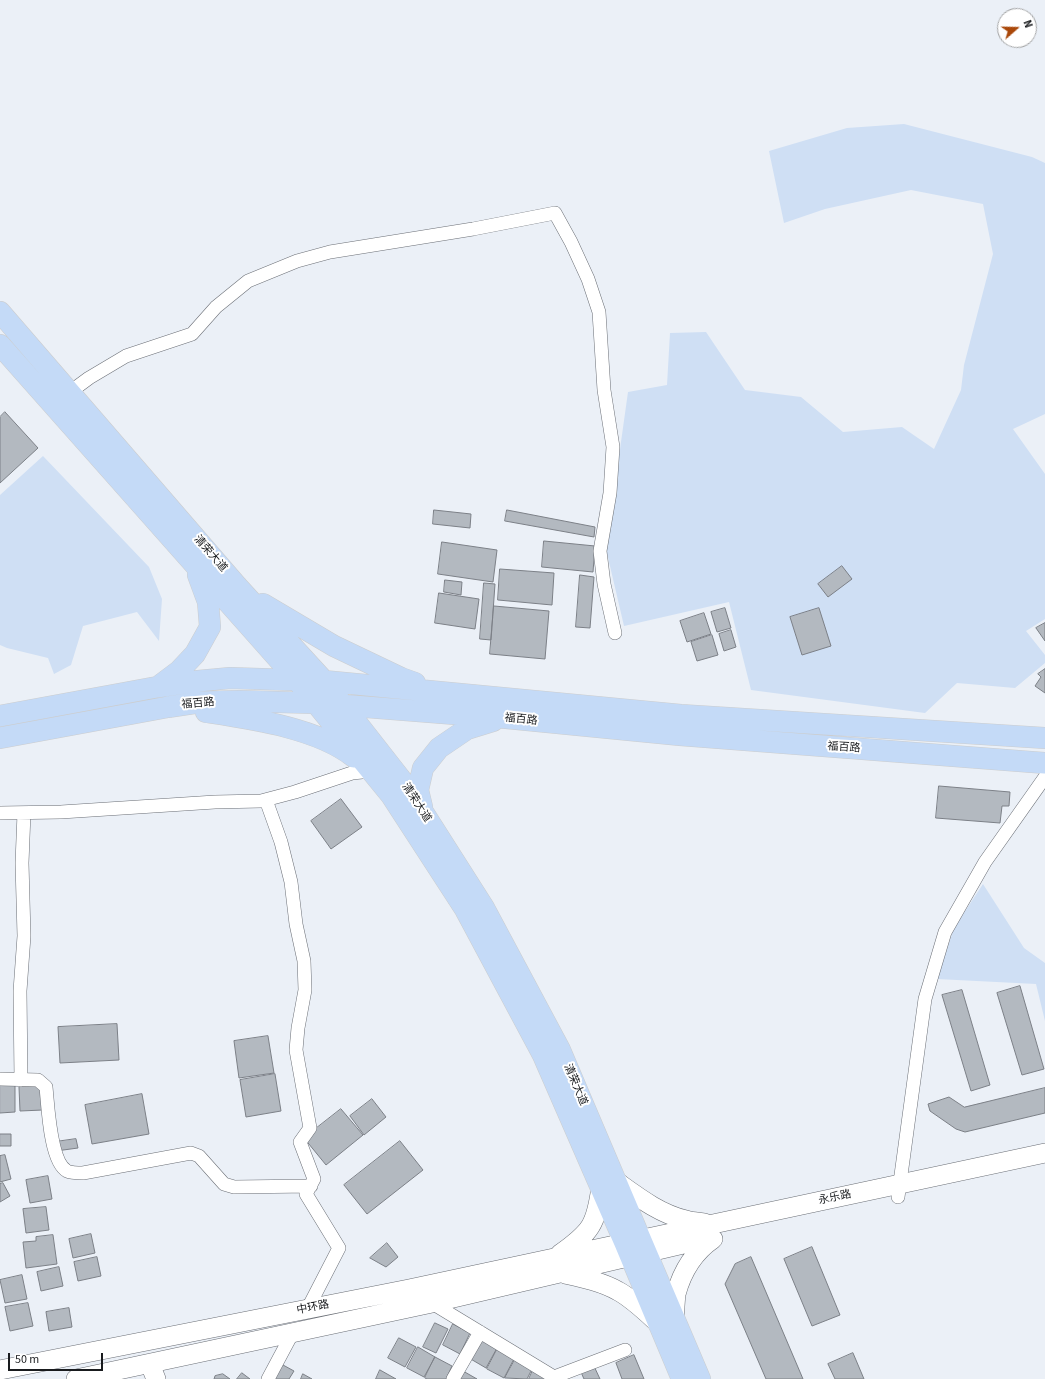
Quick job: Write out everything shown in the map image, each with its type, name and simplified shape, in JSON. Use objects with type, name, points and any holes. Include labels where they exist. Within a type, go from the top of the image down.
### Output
[{"type":"main road","name":"清荣大道","points":[[0,312],[237,586],[324,681],[407,787],[484,908],[560,1050],[609,1185],[667,1322],[700,1379]]},
{"type":"main road","name":"清荣大道","points":[[0,345],[296,680],[391,795],[464,909],[543,1055],[609,1185]]},
{"type":"main road","points":[[157,687],[179,671],[195,654],[210,628],[208,602],[193,564]]},
{"type":"main road","points":[[237,586],[276,612],[334,646],[401,678],[444,692]]},
{"type":"main road","name":"福百路","points":[[0,716],[157,687],[230,678],[324,681],[681,715],[1045,738]]},
{"type":"main road","name":"福百路","points":[[0,738],[168,707],[209,702],[315,703],[506,718],[680,735],[1045,763]]},
{"type":"main road","points":[[168,707],[246,718],[283,726],[318,738],[347,751],[371,770]]},
{"type":"main road","points":[[424,813],[418,790],[423,768],[439,748],[467,729],[506,718]]},
{"type":"main road","name":"清荣大道","points":[[667,1322],[682,1379]]},
{"type":"street","points":[[70,392],[89,378],[126,356],[192,334],[216,307],[248,281],[297,261],[330,252],[473,229],[554,213],[571,242],[588,279],[599,312],[604,390],[613,447],[610,493],[600,551],[604,584],[615,633]]},
{"type":"street","points":[[0,813],[61,812],[266,800],[352,773],[371,770]]},
{"type":"street","points":[[899,1191],[925,999],[945,932],[985,862],[1045,777]]},
{"type":"street","points":[[266,800],[281,842],[291,882],[296,924],[304,961],[305,990],[298,1028],[296,1050],[310,1128],[300,1142],[314,1179],[306,1194],[339,1248],[307,1310]]},
{"type":"street","points":[[21,1080],[20,991],[24,936],[22,862],[24,813]]},
{"type":"street","points":[[0,1079],[38,1080],[46,1087],[53,1145],[57,1160],[67,1171],[83,1173],[191,1154],[199,1156],[224,1184],[234,1187],[311,1186]]},
{"type":"street","name":"永乐路","points":[[899,1191],[1045,1153]]},
{"type":"street","name":"永乐路","points":[[636,1248],[899,1191],[1045,1165]]},
{"type":"street","points":[[609,1185],[666,1213],[716,1230],[692,1257],[682,1277],[667,1322],[619,1291],[590,1280],[558,1265],[592,1226],[598,1206],[609,1185]]},
{"type":"street","name":"中环路","points":[[0,1370],[409,1289],[558,1265],[636,1248]]},
{"type":"street","name":"中环路","points":[[76,1379],[153,1371],[292,1334],[432,1303],[558,1265]]},
{"type":"street","points":[[432,1303],[554,1377],[625,1350]]},
{"type":"street","points":[[453,1379],[480,1332]]},
{"type":"street","points":[[268,1379],[292,1334]]},
{"type":"shaded area","points":[[904,124],[1032,157],[1045,163],[1045,414],[1013,429],[1045,474],[1045,619],[1026,631],[1045,655],[1045,663],[1015,688],[957,683],[925,713],[751,690],[729,602],[624,626],[606,549],[628,392],[667,385],[670,333],[706,332],[745,390],[801,397],[843,432],[902,427],[934,449],[961,390],[964,365],[993,254],[983,204],[911,190],[825,209],[784,223],[769,151],[847,128]]},
{"type":"shaded area","points":[[43,456],[149,567],[162,599],[159,641],[137,612],[83,626],[71,665],[54,674],[48,658],[0,645],[0,495]]},
{"type":"shaded area","points":[[983,884],[1024,948],[1045,963],[1045,1021],[1036,984],[937,979],[954,928]]},
{"type":"building","points":[[5,412],[38,448],[0,483],[0,417]]},
{"type":"building","points":[[434,510],[471,514],[470,528],[433,524]]},
{"type":"building","points":[[507,510],[595,527],[594,537],[505,521]]},
{"type":"building","points":[[544,541],[595,546],[593,572],[542,567]]},
{"type":"building","points":[[442,542],[497,550],[493,582],[438,574]]},
{"type":"building","points":[[842,566],[852,579],[828,597],[818,584]]},
{"type":"building","points":[[500,569],[554,573],[552,605],[498,600]]},
{"type":"building","points":[[580,575],[594,577],[590,628],[576,627]]},
{"type":"building","points":[[445,580],[462,582],[461,595],[444,592]]},
{"type":"building","points":[[484,583],[495,584],[491,640],[480,639]]},
{"type":"building","points":[[439,593],[479,599],[475,629],[435,623]]},
{"type":"building","points":[[494,606],[549,611],[545,659],[490,654]]},
{"type":"building","points":[[725,608],[731,628],[717,632],[711,612]]},
{"type":"building","points":[[819,608],[831,646],[802,655],[790,617]]},
{"type":"building","points":[[704,613],[711,634],[687,642],[680,621]]},
{"type":"building","points":[[1045,623],[1045,641],[1036,628]]},
{"type":"building","points":[[731,630],[736,647],[724,651],[719,634]]},
{"type":"building","points":[[712,635],[718,655],[697,661],[691,642]]},
{"type":"building","points":[[1045,669],[1045,693],[1035,686],[1041,677],[1038,674]]},
{"type":"building","points":[[939,786],[1010,792],[1009,806],[1002,806],[1000,823],[936,818]]},
{"type":"building","points":[[341,799],[362,827],[331,849],[311,821]]},
{"type":"building","points":[[1020,986],[1044,1069],[1022,1075],[997,993]]},
{"type":"building","points":[[962,990],[990,1085],[971,1091],[942,995]]},
{"type":"building","points":[[117,1024],[119,1060],[60,1063],[58,1027]]},
{"type":"building","points":[[268,1036],[274,1073],[239,1078],[234,1041]]},
{"type":"building","points":[[275,1074],[281,1111],[246,1117],[240,1080]]},
{"type":"building","points":[[0,1085],[15,1085],[15,1112],[0,1113]]},
{"type":"building","points":[[42,1086],[43,1110],[20,1111],[19,1087]]},
{"type":"building","points":[[1045,1088],[1045,1113],[965,1132],[956,1129],[930,1111],[928,1104],[949,1097],[964,1107]]},
{"type":"building","points":[[142,1094],[149,1134],[92,1144],[85,1105]]},
{"type":"building","points":[[372,1099],[386,1117],[364,1135],[350,1116]]},
{"type":"building","points":[[341,1109],[363,1135],[326,1165],[304,1138]]},
{"type":"building","points":[[0,1134],[11,1134],[11,1146],[0,1146]]},
{"type":"building","points":[[76,1139],[78,1148],[56,1151],[55,1142]]},
{"type":"building","points":[[400,1141],[423,1170],[367,1214],[344,1185]]},
{"type":"building","points":[[5,1155],[11,1179],[0,1182],[0,1156]]},
{"type":"building","points":[[48,1176],[52,1199],[30,1203],[26,1180]]},
{"type":"building","points":[[3,1183],[10,1196],[0,1202],[0,1184]]},
{"type":"building","points":[[46,1207],[49,1230],[26,1233],[23,1209]]},
{"type":"building","points":[[91,1234],[95,1253],[73,1258],[69,1239]]},
{"type":"building","points":[[53,1235],[57,1264],[26,1268],[23,1242],[36,1241],[36,1237]]},
{"type":"building","points":[[387,1243],[398,1257],[386,1267],[370,1258]]},
{"type":"building","points":[[812,1247],[840,1315],[812,1326],[784,1259]]},
{"type":"building","points":[[97,1257],[101,1276],[78,1281],[74,1262]]},
{"type":"building","points":[[751,1257],[803,1379],[766,1379],[725,1284],[735,1264]]},
{"type":"building","points":[[59,1267],[63,1286],[41,1291],[37,1272]]},
{"type":"building","points":[[22,1275],[27,1299],[5,1303],[0,1280]]},
{"type":"building","points":[[28,1303],[33,1326],[10,1331],[5,1307]]},
{"type":"building","points":[[69,1308],[72,1327],[49,1331],[46,1312]]},
{"type":"building","points":[[435,1323],[448,1329],[436,1353],[423,1347]]},
{"type":"building","points":[[453,1324],[470,1333],[460,1354],[443,1345]]},
{"type":"building","points":[[399,1338],[416,1347],[405,1367],[388,1358]]},
{"type":"building","points":[[480,1338],[497,1348],[486,1368],[469,1358]]},
{"type":"building","points":[[418,1347],[435,1357],[424,1377],[407,1368]]},
{"type":"building","points":[[498,1348],[515,1357],[504,1378],[487,1369]]},
{"type":"building","points":[[853,1353],[864,1379],[835,1379],[828,1364]]},
{"type":"building","points":[[634,1355],[644,1379],[622,1379],[616,1363]]},
{"type":"building","points":[[435,1357],[452,1366],[446,1379],[425,1378]]},
{"type":"building","points":[[516,1358],[533,1367],[527,1379],[505,1378]]},
{"type":"building","points":[[593,1364],[600,1379],[584,1379],[580,1370]]},
{"type":"building","points":[[283,1365],[294,1371],[289,1379],[275,1379]]},
{"type":"building","points":[[534,1368],[550,1379],[529,1379]]},
{"type":"building","points":[[380,1370],[396,1379],[376,1379]]},
{"type":"building","points":[[463,1371],[477,1379],[459,1379]]},
{"type":"building","points":[[242,1373],[250,1379],[237,1379]]},
{"type":"building","points":[[223,1374],[230,1379],[214,1379],[215,1376]]},
{"type":"building","points":[[303,1374],[312,1379],[301,1379]]}]
